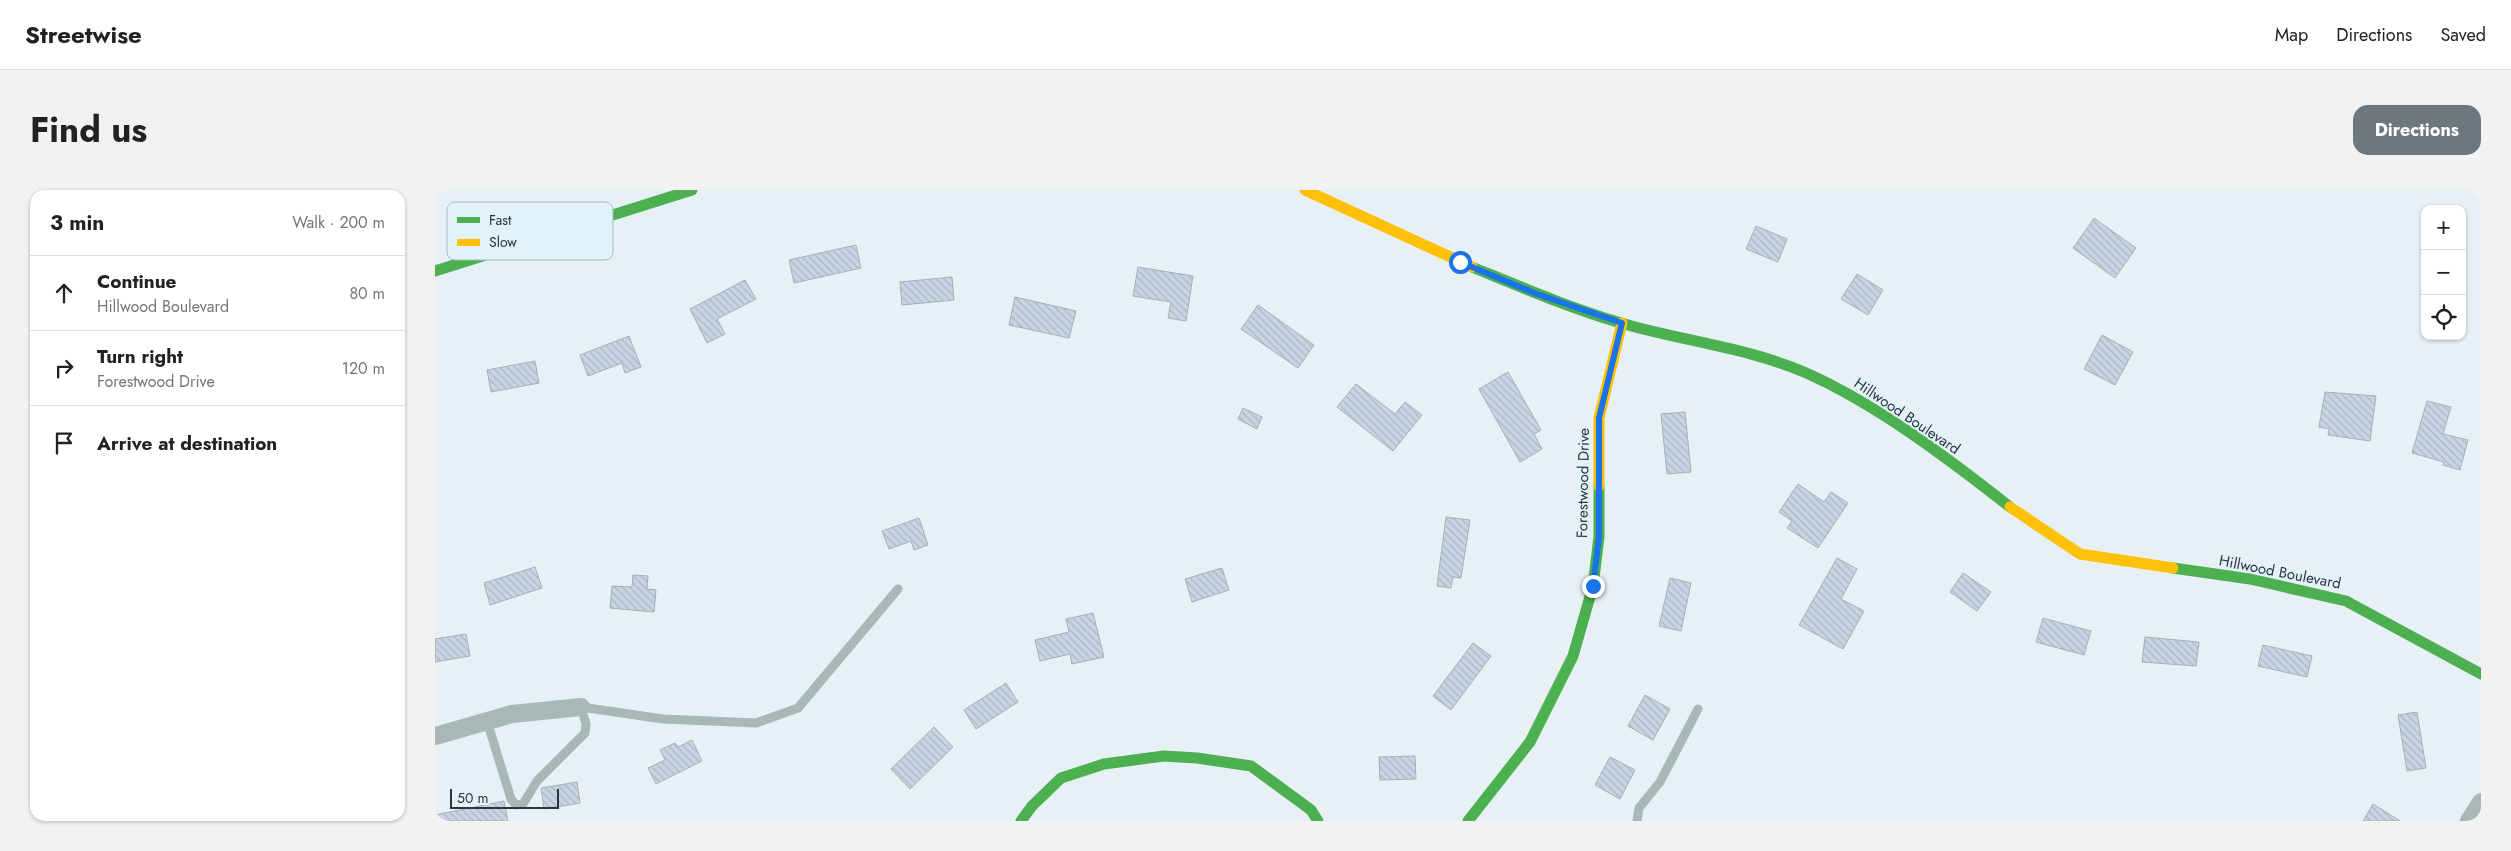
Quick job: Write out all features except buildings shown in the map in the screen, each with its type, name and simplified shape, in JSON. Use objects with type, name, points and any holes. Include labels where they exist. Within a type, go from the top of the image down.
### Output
[{"type":"street","points":[[613,215],[692,190]]},
{"type":"street","name":"Hillwood Boulevard","points":[[1305,190],[1354,211],[1475,269],[1537,294],[1622,323],[1728,347],[1803,372],[1859,399],[1977,481],[2026,520],[2080,554],[2250,579],[2346,601],[2481,674]]},
{"type":"street","points":[[435,270],[467,260]]},
{"type":"street","name":"Forestwood Drive","points":[[1468,821],[1530,742],[1573,656],[1593,586],[1599,537],[1599,418],[1622,323]]},
{"type":"street","points":[[435,736],[512,714],[581,707]]},
{"type":"street","points":[[1021,821],[1032,806],[1061,778],[1104,764],[1164,756],[1197,758],[1251,766],[1311,810],[1318,821]]},
{"type":"street","points":[[2469,821],[2481,802]]},
{"type":"lane","points":[[487,721],[511,799],[516,805],[523,804],[537,781],[585,734],[586,724],[581,707],[663,719],[756,723],[798,708],[898,589]]},
{"type":"lane","points":[[1637,821],[1639,808],[1659,782],[1698,709]]},
{"type":"traffic: fast","points":[[613,215],[692,190]]},
{"type":"traffic: fast","points":[[435,271],[470,260]]},
{"type":"traffic: fast","points":[[1472,267],[1583,311],[1644,329],[1759,356],[1804,372],[1858,399],[1911,433],[2010,507]]},
{"type":"traffic: fast","points":[[1468,821],[1530,742],[1573,656],[1593,586],[1599,537],[1599,486]]},
{"type":"traffic: fast","points":[[2173,568],[2250,579],[2346,601],[2481,674]]},
{"type":"traffic: fast","points":[[1021,821],[1032,806],[1061,778],[1104,764],[1164,756],[1197,758],[1251,766],[1311,810],[1318,821]]},
{"type":"traffic: slow","points":[[1305,190],[1472,267]]},
{"type":"traffic: slow","points":[[1599,486],[1599,418],[1622,323]]},
{"type":"traffic: slow","points":[[2010,507],[2080,554],[2173,568]]},
{"type":"route","points":[[1460,262],[1537,294],[1622,323],[1599,418],[1599,537],[1593,586]]}]
